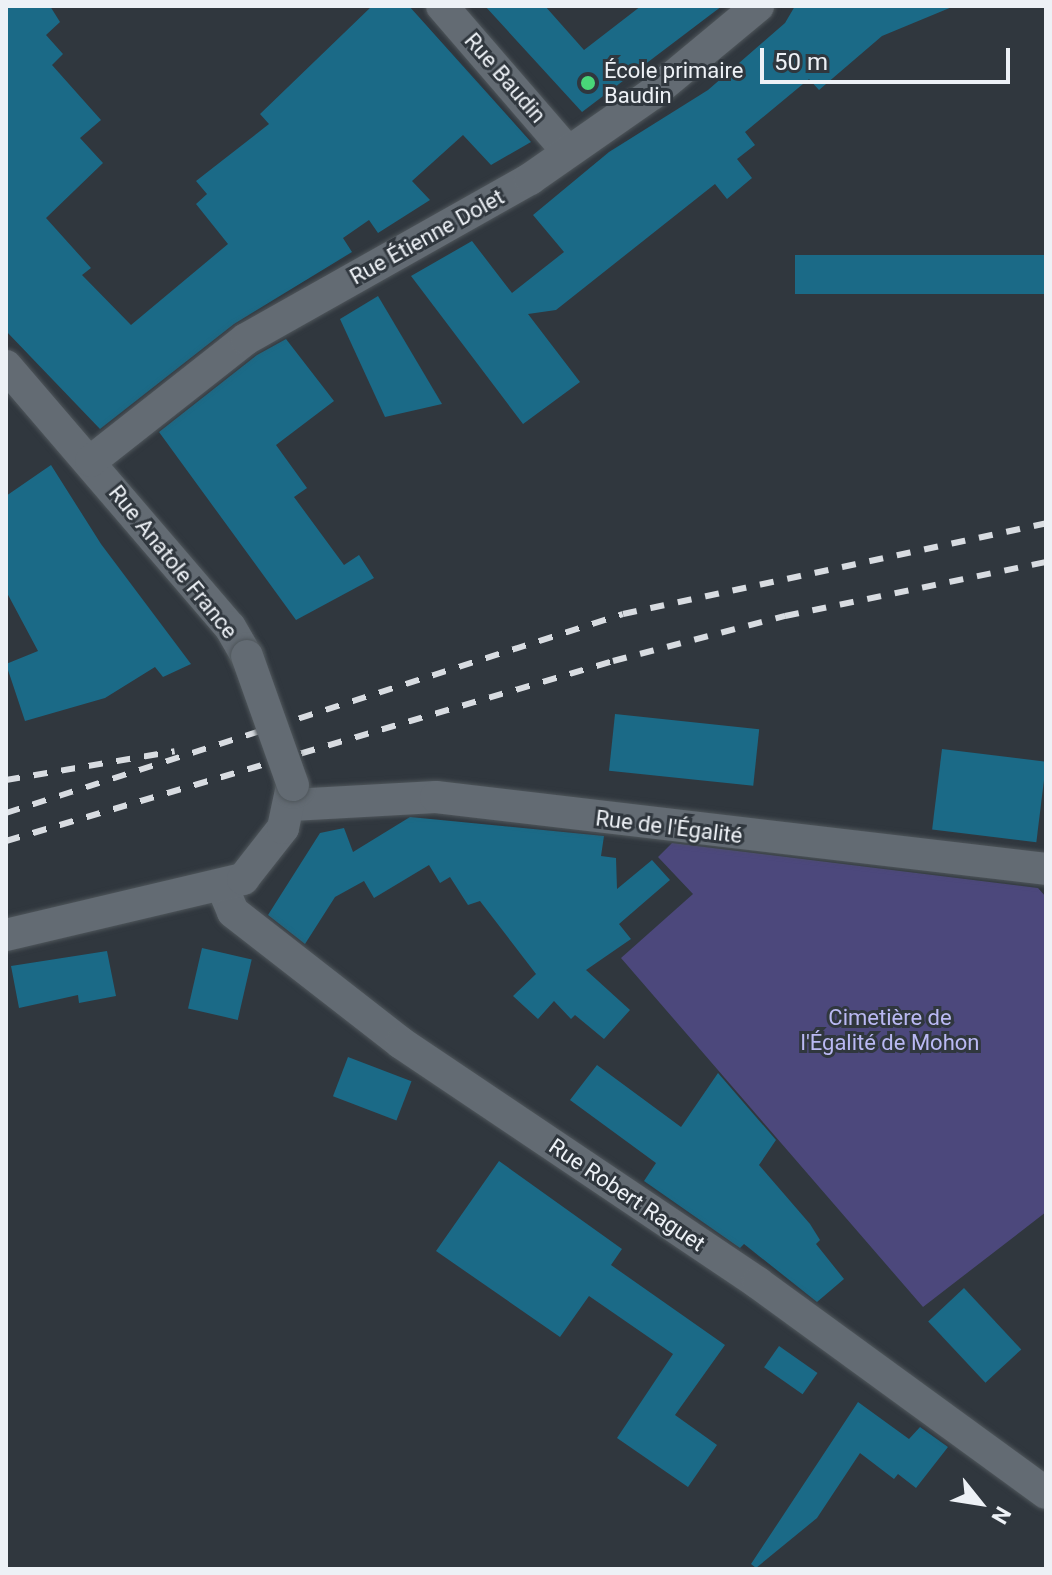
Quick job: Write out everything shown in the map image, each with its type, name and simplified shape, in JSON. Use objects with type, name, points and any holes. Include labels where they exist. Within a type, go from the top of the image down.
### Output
[{"type":"street","name":"Rue Baudin","points":[[442,6],[567,151]]},
{"type":"street","name":"Rue Étienne Dolet","points":[[91,461],[246,339],[530,179],[652,94],[758,6]]},
{"type":"street","name":"Rue Anatole France","points":[[6,366],[91,461],[230,627],[247,656],[292,795]]},
{"type":"street","name":"Rue de l'Égalité","points":[[292,795],[436,797],[1046,869]]},
{"type":"street","points":[[6,935],[243,879],[266,853],[292,795]]},
{"type":"street","name":"Rue Robert Raguet","points":[[222,886],[233,912],[401,1043],[758,1283],[1046,1493]]},
{"type":"green space","name":"Cimetière de l'Égalité de Mohon","points":[[672,843],[1038,888],[1046,897],[1046,1212],[923,1307],[621,958],[693,894],[658,857]]},
{"type":"building","points":[[6,6],[50,6],[60,22],[46,35],[63,54],[52,65],[101,120],[80,138],[103,163],[46,218],[91,268],[82,275],[131,325],[228,244],[196,204],[207,194],[196,181],[269,124],[260,114],[372,6],[409,6],[531,142],[491,165],[463,135],[412,181],[430,200],[378,233],[369,220],[343,238],[352,252],[234,324],[100,429],[6,331]]},
{"type":"building","name":"École primaire Baudin","points":[[485,6],[545,6],[584,50],[641,6],[722,6],[582,112]]},
{"type":"building","points":[[795,6],[952,7],[882,36],[819,90],[809,79],[745,132],[755,145],[737,159],[752,178],[727,199],[715,184],[556,310],[528,314],[580,382],[523,424],[411,276],[472,241],[512,293],[564,252],[533,215],[609,152],[708,90],[785,23]]},
{"type":"building","points":[[795,255],[1046,255],[1046,294],[795,294]]},
{"type":"building","points":[[378,296],[442,404],[385,417],[340,319]]},
{"type":"building","points":[[286,339],[334,401],[276,445],[307,488],[294,497],[344,565],[359,555],[374,578],[296,620],[159,432],[257,355]]},
{"type":"building","points":[[51,465],[101,544],[191,664],[163,677],[155,667],[105,698],[25,721],[6,664],[38,651],[6,591],[6,496]]},
{"type":"building","points":[[615,714],[759,729],[753,786],[609,771]]},
{"type":"building","points":[[942,749],[1046,762],[1036,842],[932,829]]},
{"type":"building","points":[[410,817],[604,836],[601,856],[616,858],[617,889],[652,860],[670,880],[619,924],[631,939],[586,970],[630,1010],[604,1039],[575,1015],[571,1019],[554,1001],[538,1019],[513,996],[536,974],[480,901],[468,905],[450,877],[440,883],[429,865],[374,898],[364,881],[335,897],[305,944],[268,915],[320,833],[344,828],[353,852]]},
{"type":"building","points":[[202,948],[252,959],[238,1020],[188,1008]]},
{"type":"building","points":[[107,951],[116,996],[79,1003],[78,995],[19,1008],[11,966]]},
{"type":"building","points":[[348,1057],[411,1081],[396,1121],[333,1096]]},
{"type":"building","points":[[597,1065],[681,1127],[718,1073],[776,1140],[759,1165],[810,1224],[820,1240],[816,1244],[844,1279],[817,1302],[744,1244],[740,1248],[644,1181],[656,1163],[570,1100]]},
{"type":"building","points":[[499,1161],[622,1249],[611,1265],[725,1345],[675,1415],[717,1445],[688,1487],[617,1438],[673,1354],[589,1296],[560,1337],[436,1251]]},
{"type":"building","points":[[964,1288],[1021,1349],[985,1383],[928,1321]]},
{"type":"building","points":[[779,1346],[818,1373],[803,1394],[764,1367]]},
{"type":"building","points":[[858,1402],[909,1439],[920,1427],[948,1447],[916,1488],[898,1474],[894,1479],[860,1453],[817,1518],[756,1568],[751,1564]]},
{"type":"railway","points":[[6,813],[623,614],[1046,523]]},
{"type":"railway","points":[[6,841],[613,661],[785,616],[1046,562]]},
{"type":"railway","points":[[6,780],[175,751]]},
{"type":"place","name":"École primaire Baudin","points":[[588,83]]}]
